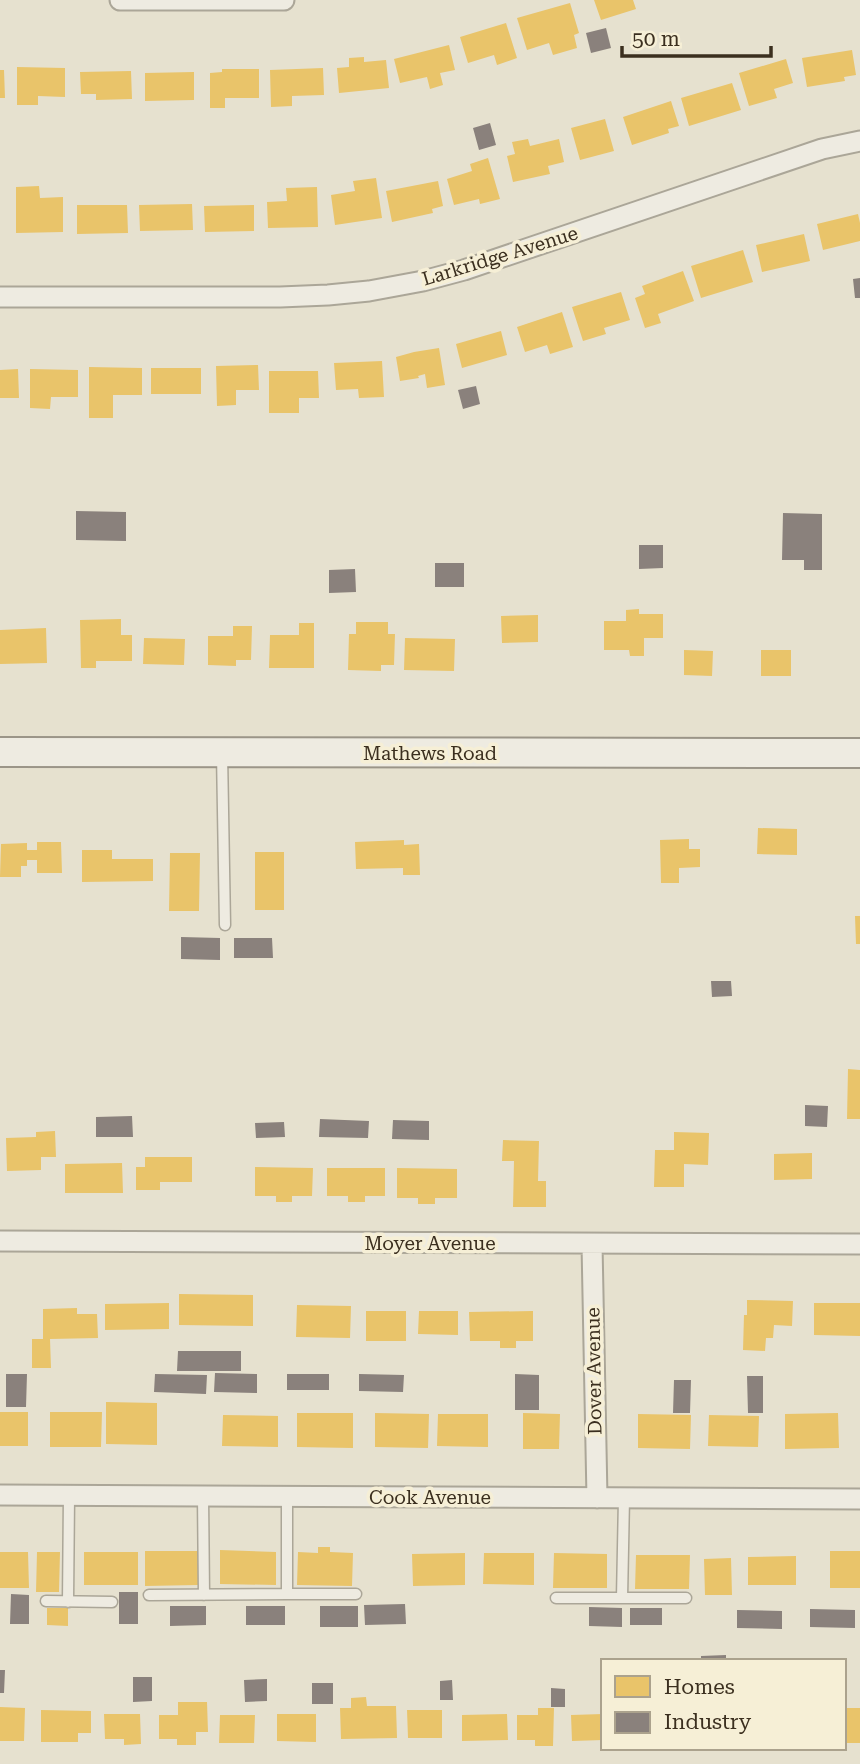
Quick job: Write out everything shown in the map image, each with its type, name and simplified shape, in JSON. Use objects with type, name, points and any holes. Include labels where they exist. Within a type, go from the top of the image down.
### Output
[{"type":"street","points":[[120,0],[284,0]]},
{"type":"street","name":"Larkridge Avenue","points":[[0,297],[280,297],[369,291],[464,270],[822,149],[860,141]]},
{"type":"street","name":"Mathews Road","points":[[0,752],[860,753]]},
{"type":"street","name":"Moyer Avenue","points":[[0,1241],[860,1244]]},
{"type":"street","name":"Dover Avenue","points":[[592,1244],[597,1498]]},
{"type":"street","name":"Cook Avenue","points":[[0,1495],[860,1499]]},
{"type":"lane","points":[[222,752],[225,925]]},
{"type":"lane","points":[[68,1602],[69,1496]]},
{"type":"lane","points":[[203,1496],[204,1595]]},
{"type":"lane","points":[[287,1497],[287,1594]]},
{"type":"lane","points":[[622,1598],[624,1498]]},
{"type":"lane","points":[[149,1595],[356,1594]]},
{"type":"lane","points":[[556,1598],[686,1598]]},
{"type":"lane","points":[[46,1601],[113,1602]]},
{"type":"building: Homes","points":[[594,0],[633,0],[636,9],[601,20]]},
{"type":"building: Homes","points":[[570,3],[579,33],[574,35],[577,48],[553,55],[549,43],[527,50],[517,18]]},
{"type":"building: Homes","points":[[506,23],[517,58],[497,65],[494,55],[468,63],[460,37]]},
{"type":"building: Homes","points":[[449,45],[455,70],[440,73],[443,85],[430,89],[427,77],[400,83],[394,59]]},
{"type":"building: Homes","points":[[852,50],[856,75],[844,77],[845,81],[807,87],[802,58]]},
{"type":"building: Homes","points":[[364,57],[364,62],[386,60],[389,88],[339,93],[337,68],[349,67],[349,58]]},
{"type":"building: Homes","points":[[786,59],[793,83],[774,89],[777,98],[749,106],[739,73]]},
{"type":"building: Homes","points":[[17,67],[65,68],[65,97],[38,96],[38,105],[17,105]]},
{"type":"building: Homes","points":[[323,68],[324,95],[292,96],[292,106],[271,107],[270,70]]},
{"type":"building: Homes","points":[[222,69],[259,69],[259,98],[225,98],[225,108],[210,108],[210,73],[222,72]]},
{"type":"building: Homes","points":[[0,70],[4,70],[5,98],[0,98]]},
{"type":"building: Homes","points":[[131,71],[132,99],[96,100],[96,94],[81,94],[80,72]]},
{"type":"building: Homes","points":[[194,72],[194,100],[145,101],[145,73]]},
{"type":"building: Homes","points":[[732,83],[741,110],[689,126],[681,98]]},
{"type":"building: Homes","points":[[671,101],[679,126],[668,129],[669,133],[632,145],[623,117]]},
{"type":"building: Homes","points":[[605,119],[614,151],[580,160],[571,128]]},
{"type":"building: Homes","points":[[528,139],[530,146],[559,139],[564,162],[548,166],[550,174],[513,182],[507,156],[515,154],[512,142]]},
{"type":"building: Homes","points":[[488,158],[500,199],[480,204],[479,199],[454,205],[447,179],[472,171],[470,164]]},
{"type":"building: Homes","points":[[376,178],[382,218],[335,225],[331,195],[355,191],[353,181]]},
{"type":"building: Homes","points":[[438,181],[443,206],[432,209],[433,213],[392,222],[386,191]]},
{"type":"building: Homes","points":[[39,186],[40,198],[63,197],[63,232],[16,233],[16,187]]},
{"type":"building: Homes","points":[[317,187],[318,227],[268,228],[267,202],[287,201],[286,188]]},
{"type":"building: Homes","points":[[192,204],[193,230],[140,231],[139,205]]},
{"type":"building: Homes","points":[[77,205],[127,205],[128,233],[77,234]]},
{"type":"building: Homes","points":[[254,205],[254,231],[205,232],[204,206]]},
{"type":"building: Homes","points":[[858,214],[860,241],[823,250],[817,224]]},
{"type":"building: Homes","points":[[804,234],[810,261],[762,272],[756,245]]},
{"type":"building: Homes","points":[[743,250],[753,282],[701,298],[691,266]]},
{"type":"building: Homes","points":[[683,271],[694,301],[658,314],[661,323],[645,328],[635,298],[645,294],[642,286]]},
{"type":"building: Homes","points":[[621,292],[630,320],[604,328],[606,334],[583,341],[572,307]]},
{"type":"building: Homes","points":[[562,312],[573,347],[550,354],[547,345],[525,352],[517,327]]},
{"type":"building: Homes","points":[[501,331],[507,355],[462,368],[456,344]]},
{"type":"building: Homes","points":[[439,348],[445,385],[427,388],[425,374],[418,376],[419,378],[400,381],[396,357]]},
{"type":"building: Homes","points":[[382,361],[384,397],[359,398],[358,389],[336,390],[334,363]]},
{"type":"building: Homes","points":[[258,365],[259,390],[236,390],[236,405],[217,406],[216,366]]},
{"type":"building: Homes","points":[[89,367],[142,368],[142,395],[113,395],[113,418],[89,418]]},
{"type":"building: Homes","points":[[151,368],[201,368],[201,394],[151,394]]},
{"type":"building: Homes","points":[[18,369],[19,398],[0,398],[0,370]]},
{"type":"building: Homes","points":[[30,369],[78,370],[78,397],[51,397],[50,409],[30,408]]},
{"type":"building: Homes","points":[[269,371],[318,371],[319,398],[299,398],[299,413],[269,413]]},
{"type":"building: Homes","points":[[639,609],[639,614],[663,614],[663,638],[644,638],[644,656],[630,656],[629,650],[604,650],[604,621],[626,621],[626,610]]},
{"type":"building: Homes","points":[[538,615],[538,642],[502,643],[501,616]]},
{"type":"building: Homes","points":[[121,619],[121,635],[132,635],[132,661],[96,661],[96,668],[81,668],[80,620]]},
{"type":"building: Homes","points":[[356,622],[388,622],[388,634],[395,634],[394,665],[381,665],[381,671],[348,670],[349,634],[356,634]]},
{"type":"building: Homes","points":[[299,623],[314,623],[314,668],[269,668],[270,635],[299,635]]},
{"type":"building: Homes","points":[[233,626],[252,626],[251,660],[236,660],[236,666],[208,665],[208,636],[233,636]]},
{"type":"building: Homes","points":[[46,628],[47,663],[0,664],[0,630]]},
{"type":"building: Homes","points":[[144,638],[185,639],[184,665],[143,664]]},
{"type":"building: Homes","points":[[405,638],[455,639],[454,671],[404,670]]},
{"type":"building: Homes","points":[[684,650],[713,651],[712,676],[684,675]]},
{"type":"building: Homes","points":[[761,650],[791,650],[791,676],[761,676]]},
{"type":"building: Homes","points":[[758,828],[797,829],[797,855],[757,854]]},
{"type":"building: Homes","points":[[689,839],[689,849],[700,849],[700,867],[679,868],[679,883],[661,883],[660,840]]},
{"type":"building: Homes","points":[[404,840],[404,845],[419,844],[420,875],[403,875],[403,868],[356,869],[355,842]]},
{"type":"building: Homes","points":[[37,842],[61,842],[62,873],[37,873],[37,860],[27,860],[27,866],[21,866],[21,877],[0,877],[1,844],[27,843],[27,850],[37,850]]},
{"type":"building: Homes","points":[[82,850],[112,850],[112,859],[153,859],[153,881],[82,882]]},
{"type":"building: Homes","points":[[255,852],[284,852],[284,910],[255,910]]},
{"type":"building: Homes","points":[[170,853],[200,853],[199,911],[169,911]]},
{"type":"building: Homes","points":[[855,916],[860,916],[860,944],[856,944]]},
{"type":"building: Homes","points":[[848,1069],[860,1070],[860,1119],[847,1119]]},
{"type":"building: Homes","points":[[55,1131],[56,1157],[41,1157],[41,1170],[7,1171],[6,1138],[36,1137],[36,1132]]},
{"type":"building: Homes","points":[[674,1132],[709,1133],[708,1165],[684,1164],[684,1187],[654,1187],[655,1150],[674,1150]]},
{"type":"building: Homes","points":[[503,1140],[539,1141],[538,1181],[546,1181],[546,1207],[513,1207],[514,1161],[502,1161]]},
{"type":"building: Homes","points":[[812,1153],[812,1179],[774,1180],[774,1154]]},
{"type":"building: Homes","points":[[145,1157],[192,1157],[192,1182],[160,1182],[160,1190],[136,1190],[136,1167],[145,1167]]},
{"type":"building: Homes","points":[[122,1163],[123,1193],[65,1193],[65,1164]]},
{"type":"building: Homes","points":[[255,1167],[313,1168],[312,1196],[292,1196],[292,1202],[276,1202],[276,1196],[255,1196]]},
{"type":"building: Homes","points":[[327,1168],[385,1168],[385,1196],[365,1196],[365,1202],[348,1202],[348,1196],[327,1196]]},
{"type":"building: Homes","points":[[397,1168],[457,1169],[457,1198],[435,1198],[435,1204],[418,1204],[418,1198],[397,1198]]},
{"type":"building: Homes","points":[[179,1294],[253,1295],[253,1326],[179,1325]]},
{"type":"building: Homes","points":[[747,1300],[793,1301],[792,1326],[774,1325],[773,1338],[766,1338],[765,1351],[743,1350]]},
{"type":"building: Homes","points":[[169,1303],[169,1329],[105,1330],[105,1304]]},
{"type":"building: Homes","points":[[814,1303],[860,1303],[860,1336],[814,1335]]},
{"type":"building: Homes","points":[[297,1305],[351,1306],[350,1338],[296,1337]]},
{"type":"building: Homes","points":[[77,1308],[77,1314],[97,1314],[98,1338],[50,1339],[51,1368],[32,1368],[32,1339],[43,1339],[43,1309]]},
{"type":"building: Homes","points":[[366,1311],[406,1311],[406,1341],[366,1341]]},
{"type":"building: Homes","points":[[419,1311],[458,1311],[458,1335],[418,1334]]},
{"type":"building: Homes","points":[[533,1311],[533,1341],[516,1341],[516,1348],[500,1348],[500,1341],[470,1341],[469,1312]]},
{"type":"building: Homes","points":[[106,1402],[157,1403],[157,1445],[106,1444]]},
{"type":"building: Homes","points":[[0,1412],[28,1412],[28,1446],[0,1446]]},
{"type":"building: Homes","points":[[50,1412],[102,1412],[101,1447],[50,1447]]},
{"type":"building: Homes","points":[[297,1413],[353,1413],[353,1448],[297,1447]]},
{"type":"building: Homes","points":[[375,1413],[429,1414],[428,1448],[375,1447]]},
{"type":"building: Homes","points":[[523,1413],[560,1414],[559,1449],[523,1449]]},
{"type":"building: Homes","points":[[838,1413],[839,1448],[785,1449],[785,1414]]},
{"type":"building: Homes","points":[[438,1414],[488,1414],[488,1447],[437,1446]]},
{"type":"building: Homes","points":[[638,1414],[691,1415],[690,1449],[638,1448]]},
{"type":"building: Homes","points":[[223,1415],[278,1416],[278,1447],[222,1446]]},
{"type":"building: Homes","points":[[709,1415],[759,1416],[758,1447],[708,1446]]},
{"type":"building: Homes","points":[[318,1547],[330,1547],[330,1552],[353,1553],[352,1586],[297,1585],[298,1552],[318,1553]]},
{"type":"building: Homes","points":[[220,1550],[276,1552],[276,1585],[220,1584]]},
{"type":"building: Homes","points":[[145,1551],[198,1551],[198,1585],[145,1586]]},
{"type":"building: Homes","points":[[830,1551],[860,1551],[860,1588],[830,1588]]},
{"type":"building: Homes","points":[[0,1552],[28,1552],[29,1588],[0,1588]]},
{"type":"building: Homes","points":[[37,1552],[60,1552],[59,1592],[36,1592]]},
{"type":"building: Homes","points":[[84,1552],[138,1552],[138,1585],[84,1585]]},
{"type":"building: Homes","points":[[465,1553],[465,1585],[413,1586],[412,1554]]},
{"type":"building: Homes","points":[[484,1553],[534,1553],[534,1585],[483,1584]]},
{"type":"building: Homes","points":[[554,1553],[607,1554],[607,1588],[553,1588]]},
{"type":"building: Homes","points":[[636,1555],[690,1555],[689,1589],[635,1589]]},
{"type":"building: Homes","points":[[796,1556],[796,1585],[748,1585],[748,1557]]},
{"type":"building: Homes","points":[[731,1558],[732,1595],[705,1595],[704,1559]]},
{"type":"building: Homes","points":[[47,1608],[68,1608],[68,1626],[47,1625]]},
{"type":"building: Homes","points":[[366,1697],[367,1706],[396,1706],[397,1738],[341,1739],[340,1708],[351,1708],[351,1698]]},
{"type":"building: Homes","points":[[178,1702],[207,1702],[208,1732],[196,1732],[196,1745],[177,1745],[177,1739],[159,1739],[159,1715],[178,1715]]},
{"type":"building: Homes","points":[[0,1707],[25,1708],[24,1741],[0,1741]]},
{"type":"building: Homes","points":[[538,1708],[554,1708],[553,1746],[535,1746],[535,1740],[517,1740],[517,1715],[538,1715]]},
{"type":"building: Homes","points":[[846,1708],[860,1708],[860,1743],[846,1743]]},
{"type":"building: Homes","points":[[41,1710],[91,1711],[91,1733],[78,1733],[78,1742],[41,1742]]},
{"type":"building: Homes","points":[[407,1710],[442,1710],[442,1738],[408,1738]]},
{"type":"building: Homes","points":[[104,1714],[140,1714],[141,1744],[124,1745],[124,1739],[105,1739]]},
{"type":"building: Homes","points":[[277,1714],[316,1714],[316,1742],[277,1741]]},
{"type":"building: Homes","points":[[507,1714],[508,1740],[462,1741],[462,1715]]},
{"type":"building: Homes","points":[[601,1714],[601,1740],[572,1741],[571,1715]]},
{"type":"building: Homes","points":[[220,1715],[255,1715],[254,1743],[219,1743]]},
{"type":"building: Industry","points":[[606,28],[611,48],[591,53],[586,33]]},
{"type":"building: Industry","points":[[490,123],[496,145],[479,150],[473,128]]},
{"type":"building: Industry","points":[[860,278],[860,298],[855,298],[853,279]]},
{"type":"building: Industry","points":[[476,386],[480,404],[463,409],[458,390]]},
{"type":"building: Industry","points":[[76,511],[126,512],[126,541],[76,540]]},
{"type":"building: Industry","points":[[783,513],[822,514],[822,570],[804,570],[804,560],[782,560]]},
{"type":"building: Industry","points":[[639,545],[663,545],[663,568],[639,569]]},
{"type":"building: Industry","points":[[435,563],[464,563],[464,587],[435,587]]},
{"type":"building: Industry","points":[[355,569],[356,592],[329,593],[329,570]]},
{"type":"building: Industry","points":[[181,937],[220,938],[220,960],[181,959]]},
{"type":"building: Industry","points":[[234,938],[272,938],[273,958],[234,958]]},
{"type":"building: Industry","points":[[711,981],[731,981],[732,996],[712,997]]},
{"type":"building: Industry","points":[[805,1105],[828,1106],[827,1127],[805,1126]]},
{"type":"building: Industry","points":[[132,1116],[133,1137],[96,1137],[96,1117]]},
{"type":"building: Industry","points":[[320,1119],[369,1121],[368,1138],[319,1137]]},
{"type":"building: Industry","points":[[393,1120],[429,1121],[429,1140],[392,1139]]},
{"type":"building: Industry","points":[[284,1122],[285,1137],[256,1138],[255,1123]]},
{"type":"building: Industry","points":[[178,1351],[241,1351],[241,1371],[177,1371]]},
{"type":"building: Industry","points":[[215,1373],[257,1374],[257,1393],[214,1392]]},
{"type":"building: Industry","points":[[6,1374],[27,1374],[26,1407],[6,1407]]},
{"type":"building: Industry","points":[[155,1374],[207,1375],[206,1394],[154,1392]]},
{"type":"building: Industry","points":[[287,1374],[329,1374],[329,1390],[287,1390]]},
{"type":"building: Industry","points":[[359,1374],[404,1375],[403,1392],[359,1391]]},
{"type":"building: Industry","points":[[515,1374],[539,1375],[539,1410],[515,1410]]},
{"type":"building: Industry","points":[[747,1376],[763,1376],[763,1413],[748,1413]]},
{"type":"building: Industry","points":[[674,1380],[691,1380],[690,1413],[673,1413]]},
{"type":"building: Industry","points":[[119,1592],[138,1592],[138,1624],[119,1624]]},
{"type":"building: Industry","points":[[11,1594],[29,1595],[29,1624],[10,1624]]},
{"type":"building: Industry","points":[[405,1604],[406,1624],[365,1625],[364,1605]]},
{"type":"building: Industry","points":[[170,1606],[206,1606],[206,1625],[170,1626]]},
{"type":"building: Industry","points":[[246,1606],[285,1606],[285,1625],[246,1625]]},
{"type":"building: Industry","points":[[320,1606],[358,1606],[358,1627],[320,1627]]},
{"type":"building: Industry","points":[[589,1607],[622,1608],[622,1627],[589,1626]]},
{"type":"building: Industry","points":[[630,1608],[662,1608],[662,1625],[630,1625]]},
{"type":"building: Industry","points":[[810,1609],[855,1610],[855,1628],[810,1627]]},
{"type":"building: Industry","points":[[737,1610],[782,1611],[782,1629],[737,1628]]},
{"type":"building: Industry","points":[[726,1655],[726,1659],[701,1659],[701,1656]]},
{"type":"building: Industry","points":[[0,1670],[5,1670],[4,1693],[0,1693]]},
{"type":"building: Industry","points":[[133,1677],[152,1677],[152,1701],[133,1702]]},
{"type":"building: Industry","points":[[267,1679],[267,1701],[245,1702],[244,1680]]},
{"type":"building: Industry","points":[[452,1680],[453,1700],[440,1700],[440,1681]]},
{"type":"building: Industry","points":[[312,1683],[333,1683],[333,1704],[312,1704]]},
{"type":"building: Industry","points":[[551,1688],[565,1689],[565,1707],[551,1707]]}]
